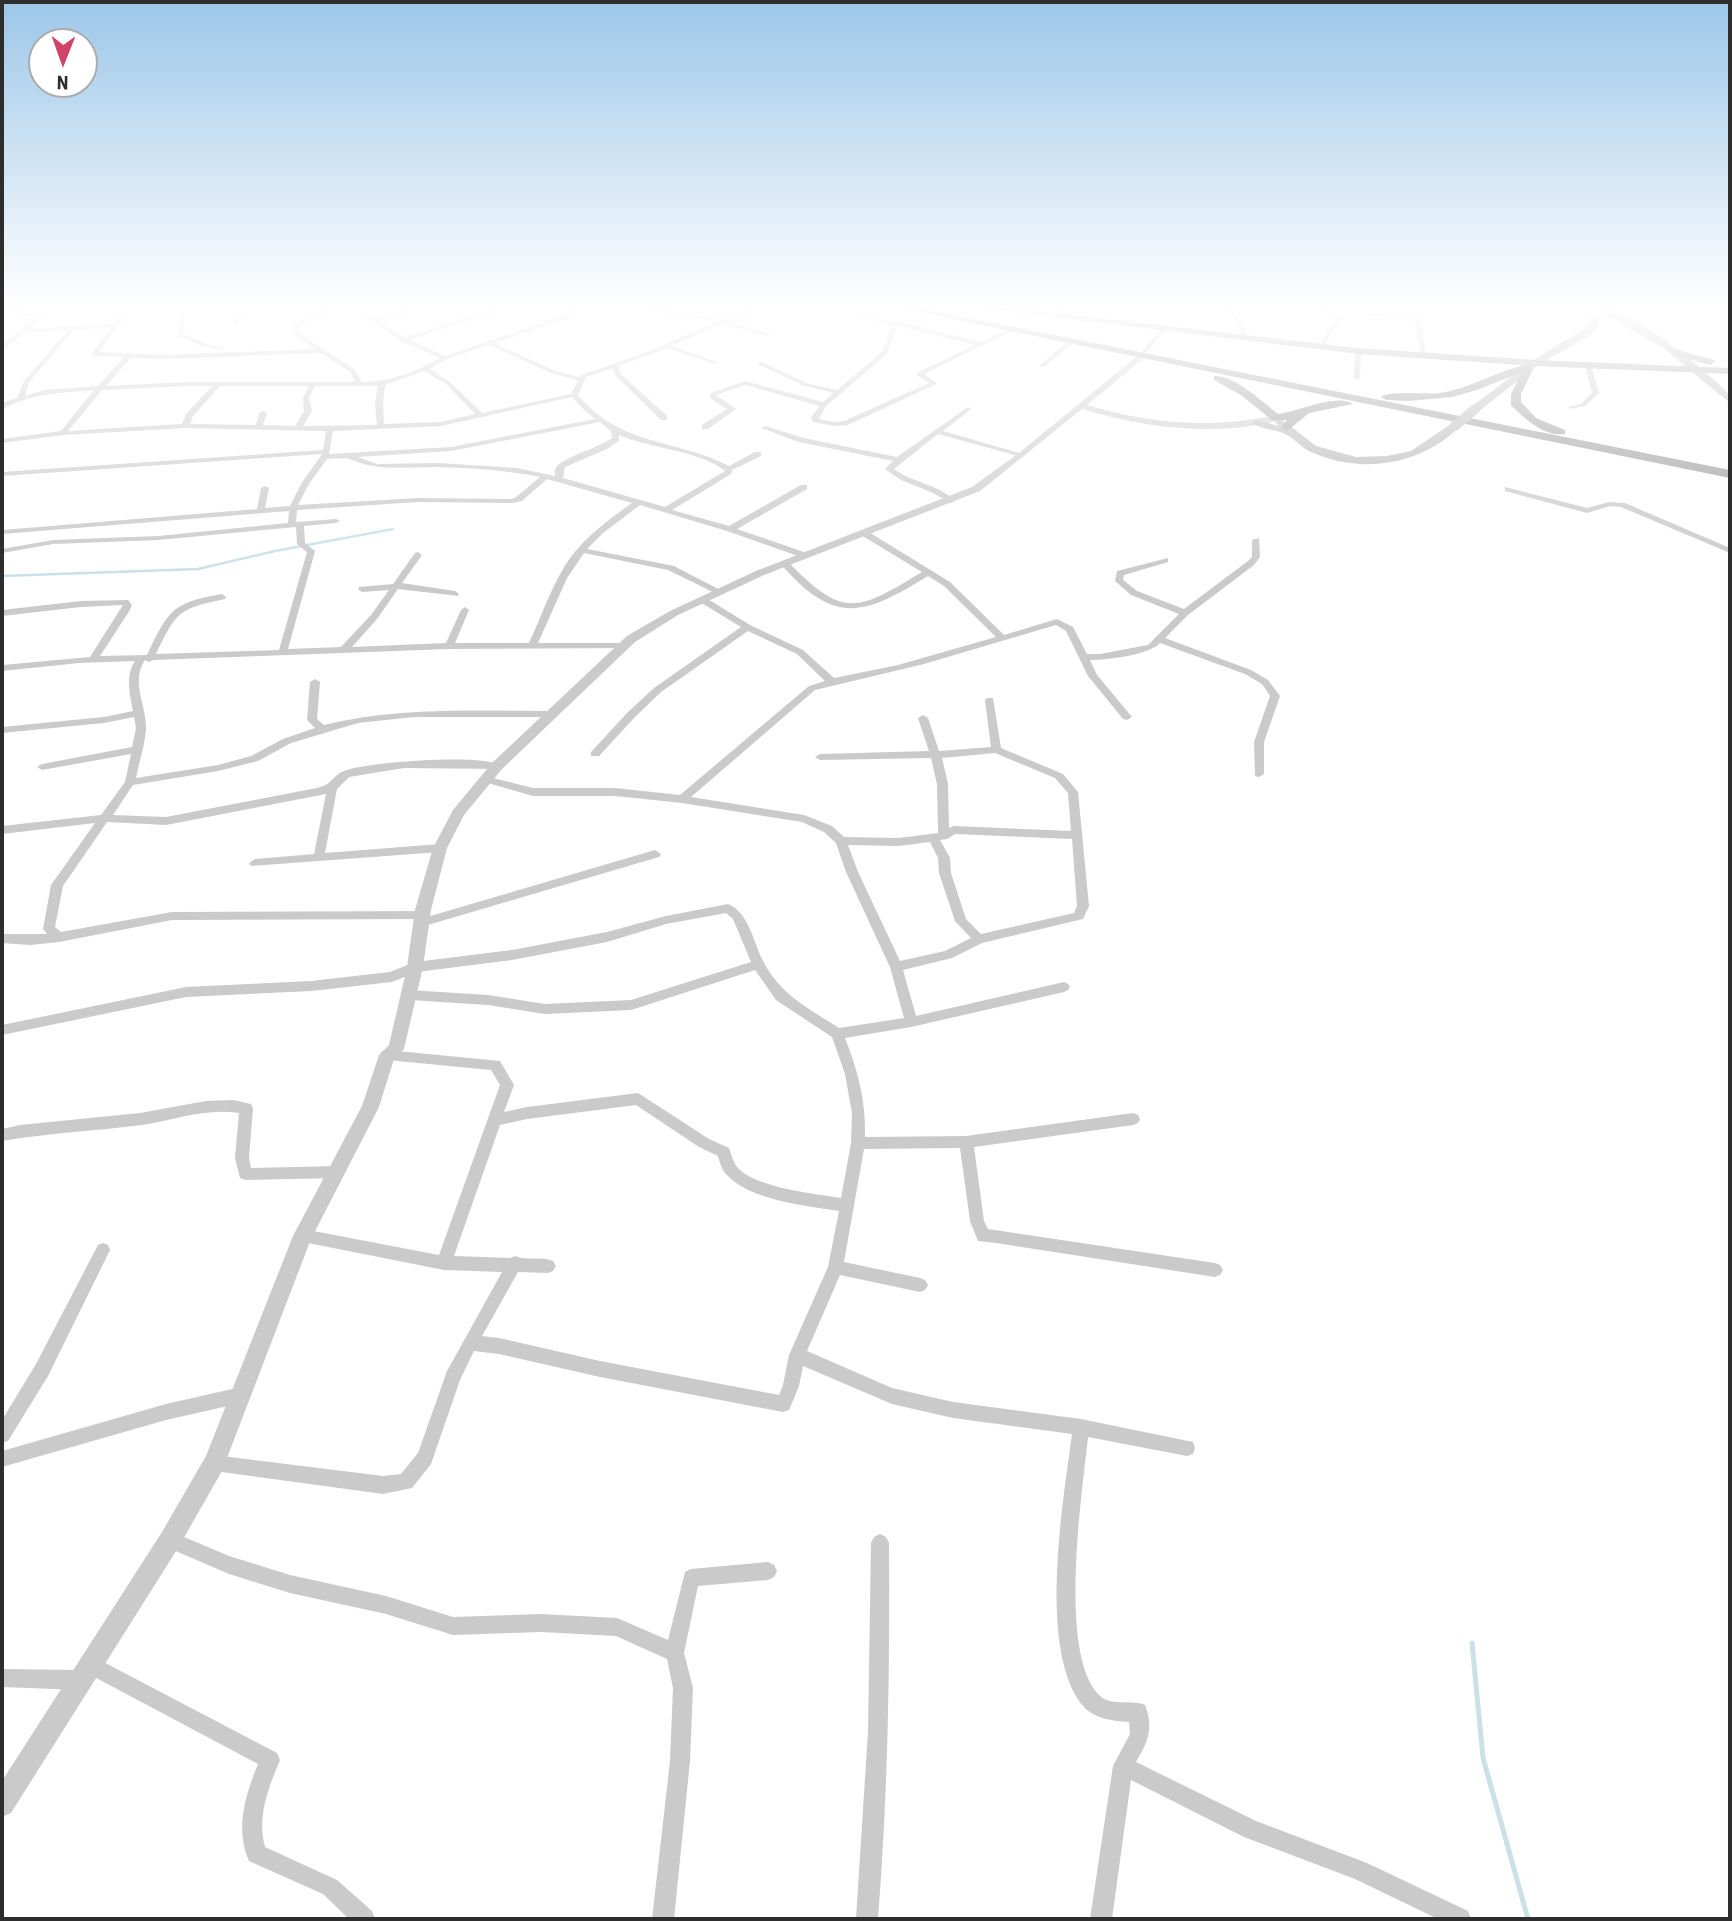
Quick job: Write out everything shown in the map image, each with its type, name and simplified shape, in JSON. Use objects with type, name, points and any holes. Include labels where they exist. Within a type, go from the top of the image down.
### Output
[{"type":"highway","points":[[1246,395],[1276,418],[1297,415],[1311,408],[1349,403],[1413,411]]},
{"type":"highway","points":[[1331,395],[1730,471]]},
{"type":"highway","points":[[1350,395],[1730,471]]},
{"type":"highway","points":[[1367,395],[1384,397],[1443,395]]},
{"type":"highway","points":[[1517,395],[1515,398],[1518,408],[1554,430],[1623,449]]},
{"type":"highway","points":[[1291,432],[1297,415]]},
{"type":"main road","points":[[1276,418],[1317,450],[1358,460],[1380,459],[1417,453],[1495,395]]},
{"type":"main road","points":[[1257,423],[1291,432]]},
{"type":"street","points":[[20,399],[22,395]]},
{"type":"street","points":[[3,405],[36,395]]},
{"type":"street","points":[[63,433],[80,407],[93,395]]},
{"type":"street","points":[[185,426],[190,415],[208,395]]},
{"type":"street","points":[[298,428],[308,411],[308,395]]},
{"type":"street","points":[[381,395],[381,426]]},
{"type":"street","points":[[460,395],[481,416]]},
{"type":"street","points":[[2,441],[63,433],[185,426],[330,429],[441,424],[574,395],[615,435],[682,451],[729,469]]},
{"type":"street","points":[[640,395],[664,418]]},
{"type":"street","points":[[705,428],[732,409],[715,401],[713,395]]},
{"type":"street","points":[[788,395],[824,405]]},
{"type":"street","points":[[838,395],[824,405],[815,417],[816,420],[834,424],[845,423],[908,395]]},
{"type":"street","points":[[2,1804],[170,1540],[214,1463],[303,1236],[369,1107],[387,1055],[396,1049],[415,967],[421,919],[440,848],[457,813],[497,766],[640,632],[785,563],[951,500],[989,481],[1094,395]]},
{"type":"street","points":[[1571,408],[1583,405],[1594,395]]},
{"type":"street","points":[[951,500],[932,488],[895,475],[889,469],[968,409]]},
{"type":"street","points":[[1076,410],[1159,423],[1257,423],[1276,418]]},
{"type":"street","points":[[258,429],[263,413]]},
{"type":"street","points":[[2,474],[325,455],[350,457],[486,444],[600,420]]},
{"type":"street","points":[[765,428],[802,440],[898,460]]},
{"type":"street","points":[[283,652],[311,551],[301,544],[293,507],[325,455],[330,429]]},
{"type":"street","points":[[939,432],[1022,455]]},
{"type":"street","points":[[559,479],[562,465],[615,435]]},
{"type":"street","points":[[486,444],[494,461]]},
{"type":"street","points":[[666,510],[729,469],[758,454]]},
{"type":"street","points":[[350,457],[376,466],[494,461],[730,529],[804,555]]},
{"type":"street","points":[[2,532],[293,507],[418,500],[512,501],[519,499],[545,476]]},
{"type":"street","points":[[730,529],[804,487]]},
{"type":"street","points":[[261,509],[265,488]]},
{"type":"street","points":[[1508,489],[1587,511],[1609,505],[1622,505],[1729,551]]},
{"type":"street","points":[[533,644],[568,569],[582,550],[607,525],[639,502]]},
{"type":"street","points":[[2,551],[53,542],[158,538],[337,521]]},
{"type":"street","points":[[53,542],[66,526]]},
{"type":"street","points":[[863,533],[947,584],[1002,638]]},
{"type":"street","points":[[1085,657],[1100,657],[1151,647],[1185,613],[1251,563],[1255,557],[1256,540]]},
{"type":"street","points":[[582,550],[671,568],[720,592]]},
{"type":"street","points":[[344,650],[397,588],[418,555]]},
{"type":"street","points":[[1164,560],[1120,573],[1119,581],[1134,593],[1185,613]]},
{"type":"street","points":[[785,563],[807,588],[833,606],[850,608],[869,606],[927,573]]},
{"type":"street","points":[[362,589],[403,586],[455,594]]},
{"type":"street","points":[[59,937],[48,929],[57,885],[130,782],[141,728],[133,685],[135,668],[145,659],[180,606],[190,601],[222,597]]},
{"type":"street","points":[[704,600],[747,627],[800,652],[831,681]]},
{"type":"street","points":[[2,613],[93,603],[125,603],[128,605],[126,610],[93,660]]},
{"type":"street","points":[[449,646],[466,610]]},
{"type":"street","points":[[682,799],[812,688],[831,681],[907,666],[1056,622],[1070,629],[1093,676],[1127,717]]},
{"type":"street","points":[[595,754],[617,735],[631,715],[680,674],[747,627]]},
{"type":"street","points":[[1161,639],[1248,672],[1265,682],[1275,696],[1259,742],[1259,774]]},
{"type":"street","points":[[2,668],[93,660],[449,646],[624,646]]},
{"type":"street","points":[[315,682],[312,720],[322,729]]},
{"type":"street","points":[[990,700],[996,750]]},
{"type":"street","points":[[2,730],[104,720],[139,713]]},
{"type":"street","points":[[130,782],[218,768],[254,759],[287,741],[358,720],[414,714],[552,714]]},
{"type":"street","points":[[923,718],[929,744],[936,755],[944,798],[938,836],[945,873],[961,921],[979,939]]},
{"type":"street","points":[[42,766],[137,749]]},
{"type":"street","points":[[820,757],[936,755],[996,750],[1059,776],[1073,792],[1074,835],[1083,906],[1079,916],[979,939],[948,955],[896,967]]},
{"type":"street","points":[[319,857],[332,788],[340,777],[372,769],[424,762],[497,766]]},
{"type":"street","points":[[485,779],[533,792],[615,792],[682,799],[804,819],[828,829],[841,841],[852,872],[896,967],[911,1022]]},
{"type":"street","points":[[2,830],[106,818],[166,821],[278,801],[332,788]]},
{"type":"street","points":[[841,841],[938,836],[954,830],[1074,835]]},
{"type":"street","points":[[255,863],[440,848]]},
{"type":"street","points":[[3,939],[59,937],[172,916],[421,919],[655,854]]},
{"type":"street","points":[[2,1030],[186,992],[393,977],[415,967],[512,955],[607,937],[666,920],[728,908],[738,917],[758,964],[780,996],[837,1034],[852,1074],[859,1112],[858,1143],[836,1266],[797,1355],[783,1404],[600,1369],[499,1346],[470,1343]]},
{"type":"street","points":[[409,995],[488,1000],[545,1009],[631,1005],[758,964]]},
{"type":"street","points":[[837,1034],[911,1022],[1064,987]]},
{"type":"street","points":[[387,1055],[495,1065],[507,1085],[444,1263]]},
{"type":"street","points":[[495,1121],[527,1113],[638,1099],[704,1143],[724,1152],[732,1171],[750,1184],[807,1200],[847,1206]]},
{"type":"street","points":[[2,1135],[45,1125],[142,1118],[226,1103],[246,1108],[242,1158],[246,1174],[337,1172]]},
{"type":"street","points":[[858,1143],[965,1142],[1133,1119]]},
{"type":"street","points":[[965,1142],[977,1221],[983,1236],[1215,1270]]},
{"type":"street","points":[[303,1236],[444,1263],[548,1266]]},
{"type":"street","points":[[2,1435],[42,1370],[103,1250]]},
{"type":"street","points":[[214,1463],[383,1485],[406,1482],[425,1458],[453,1377],[515,1263]]},
{"type":"street","points":[[836,1266],[920,1285]]},
{"type":"street","points":[[797,1355],[892,1396],[953,1410],[1081,1427],[1187,1448]]},
{"type":"street","points":[[2,1459],[166,1412],[242,1395]]},
{"type":"street","points":[[1081,1427],[1066,1613],[1073,1673],[1090,1701],[1110,1712],[1138,1713],[1140,1735],[1122,1766],[1101,1919]]},
{"type":"street","points":[[170,1540],[229,1565],[290,1584],[386,1605],[453,1626],[541,1623],[617,1627],[675,1653]]},
{"type":"street","points":[[867,1919],[877,1786],[882,1653],[880,1543]]},
{"type":"street","points":[[663,1919],[680,1760],[684,1688],[675,1653],[691,1577],[768,1570]]},
{"type":"street","points":[[2,1678],[86,1673],[270,1760],[256,1790],[250,1833],[256,1854],[330,1886],[364,1919]]},
{"type":"street","points":[[1122,1766],[1251,1830],[1360,1870],[1460,1919]]},
{"type":"waterway","points":[[2,576],[198,569],[275,551],[393,529]]},
{"type":"waterway","points":[[1472,1643],[1483,1758],[1528,1919]]}]
